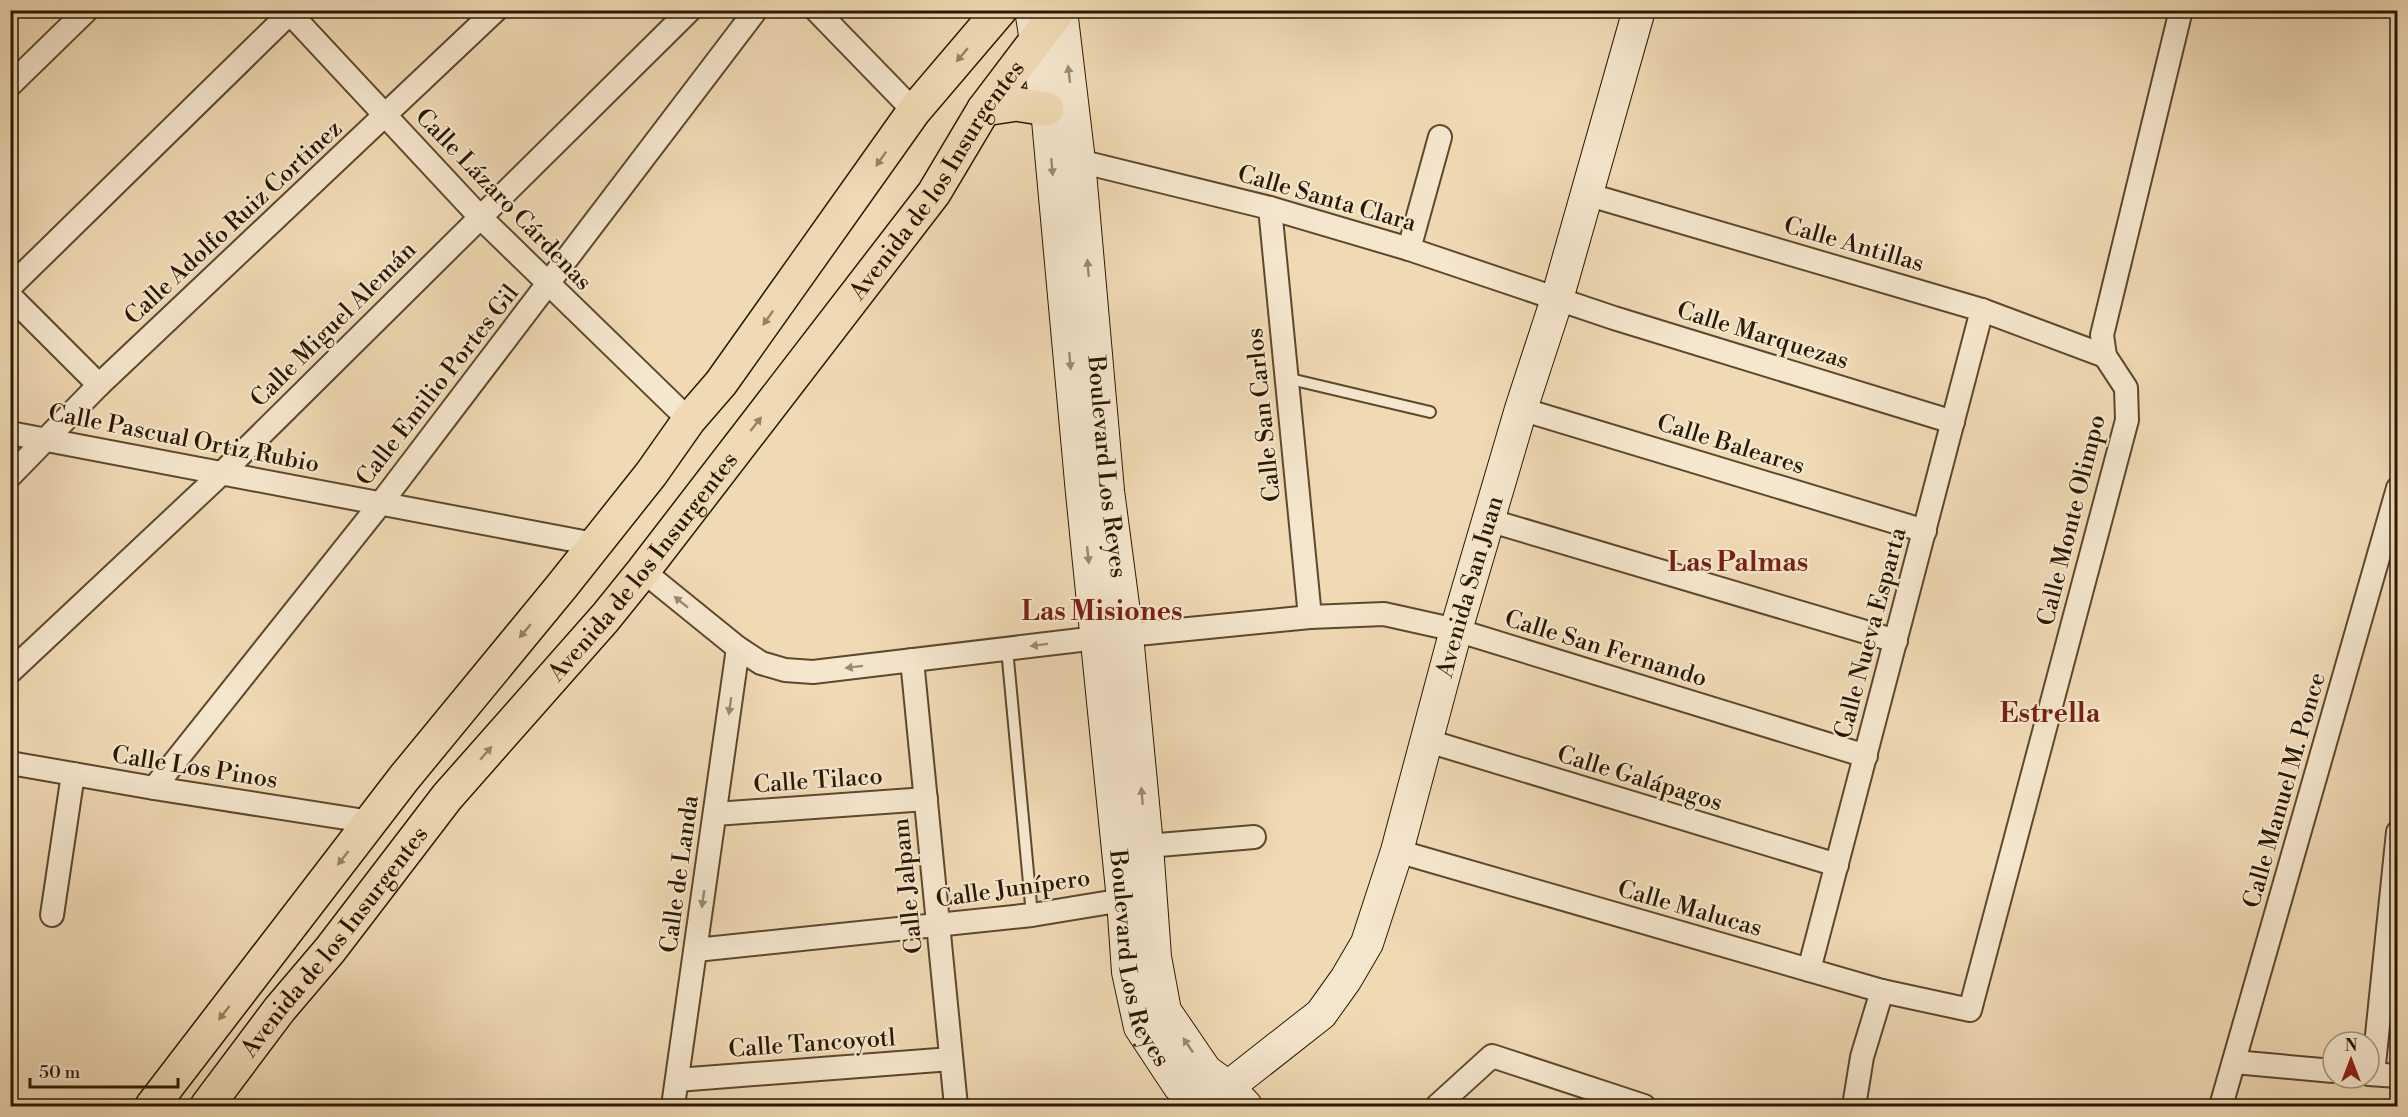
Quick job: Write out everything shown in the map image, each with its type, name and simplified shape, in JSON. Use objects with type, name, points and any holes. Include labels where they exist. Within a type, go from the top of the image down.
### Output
[{"type":"main road","name":"Avenida de los Insurgentes","points":[[152,1107],[404,778],[651,474],[689,420],[721,383],[914,111],[1000,10]]},
{"type":"main road","name":"Avenida de los Insurgentes","points":[[207,1107],[279,1010],[330,950],[447,797],[605,618],[643,570],[934,193],[1034,25],[1060,10]]},
{"type":"main road","name":"Boulevard Los Reyes","points":[[1060,10],[1079,160],[1078,312]]},
{"type":"main road","name":"Avenida San Juan","points":[[1228,1100],[1321,1014],[1367,943],[1397,851],[1456,630],[1521,409],[1557,299],[1639,10]]},
{"type":"main road","name":"Boulevard Los Reyes","points":[[1034,25],[1078,312],[1112,636],[1147,846],[1155,957],[1166,1011],[1228,1100]]},
{"type":"main road","points":[[984,109],[1016,104],[1047,109]]},
{"type":"main road","points":[[562,586],[564,604],[575,617],[591,622],[605,618]]},
{"type":"main road","name":"Boulevard Los Reyes","points":[[1112,636],[1128,972],[1140,1027],[1179,1086],[1201,1107]]},
{"type":"main road","points":[[404,778],[421,777],[434,782],[445,790],[447,797]]},
{"type":"street","points":[[10,85],[87,10]]},
{"type":"street","name":"Calle Adolfo Ruiz Cortinez","points":[[10,476],[99,385],[496,10]]},
{"type":"street","name":"Calle Miguel Alemán","points":[[10,672],[222,473],[690,10]]},
{"type":"street","name":"Calle Emilio Portes Gil","points":[[154,788],[381,503],[756,10]]},
{"type":"street","points":[[816,10],[914,111]]},
{"type":"street","points":[[2105,356],[2102,334],[2181,10]]},
{"type":"street","points":[[10,287],[290,12]]},
{"type":"street","name":"Calle Lázaro Cárdenas","points":[[290,12],[480,217],[689,420]]},
{"type":"street","points":[[1408,249],[1440,137]]},
{"type":"street","name":"Calle Santa Clara","points":[[1079,160],[1270,208],[1408,249],[1557,299]]},
{"type":"street","name":"Calle Antillas","points":[[1586,194],[1982,310],[2105,356]]},
{"type":"street","name":"Calle San Carlos","points":[[1270,208],[1310,617]]},
{"type":"street","points":[[10,296],[99,385]]},
{"type":"street","name":"Calle Marquezas","points":[[1557,299],[1953,422]]},
{"type":"street","name":"Calle Nueva Esparta","points":[[1809,970],[1982,310]]},
{"type":"street","name":"Calle Monte Olimpo","points":[[1970,1010],[2127,420],[2126,388],[2105,356]]},
{"type":"street","name":"Calle Baleares","points":[[1521,409],[1925,531]]},
{"type":"street","name":"Calle Pascual Ortiz Rubio","points":[[10,433],[594,544]]},
{"type":"street","name":"Calle Manuel M. Ponce","points":[[2221,1107],[2389,550],[2397,488]]},
{"type":"street","points":[[1488,520],[1896,641]]},
{"type":"street","name":"Calle San Fernando","points":[[643,570],[738,648],[761,663],[785,670],[813,672],[1112,636],[1310,617],[1384,614],[1456,630],[1866,756]]},
{"type":"street","name":"Calle de Landa","points":[[673,1107],[738,648]]},
{"type":"street","name":"Calle Jalpam","points":[[912,660],[956,1107]]},
{"type":"street","name":"Calle Galápagos","points":[[1428,741],[1837,866]]},
{"type":"street","name":"Calle Los Pinos","points":[[10,763],[370,822]]},
{"type":"street","points":[[52,915],[73,774]]},
{"type":"street","name":"Calle Tilaco","points":[[715,814],[926,799]]},
{"type":"street","points":[[2376,1030],[2397,831]]},
{"type":"street","points":[[1147,846],[1254,837]]},
{"type":"street","name":"Calle Malucas","points":[[1397,851],[1882,991],[1970,1010]]},
{"type":"street","name":"Calle Junípero","points":[[696,950],[1032,915],[1123,900]]},
{"type":"street","points":[[1854,1107],[1862,1057],[1882,991]]},
{"type":"street","points":[[1437,1107],[1492,1056],[1644,1107]]},
{"type":"street","name":"Calle Tancoyotl","points":[[677,1080],[951,1059]]},
{"type":"street","points":[[2234,1062],[2321,1070]]},
{"type":"street","points":[[2381,1075],[2397,1076]]},
{"type":"lane","points":[[1286,378],[1430,412]]},
{"type":"lane","points":[[1007,648],[1032,915]]},
{"type":"district","name":"Las Palmas","points":[[1738,562]]},
{"type":"district","name":"Las Misiones","points":[[1102,611]]},
{"type":"district","name":"Estrella","points":[[2050,713]]}]
